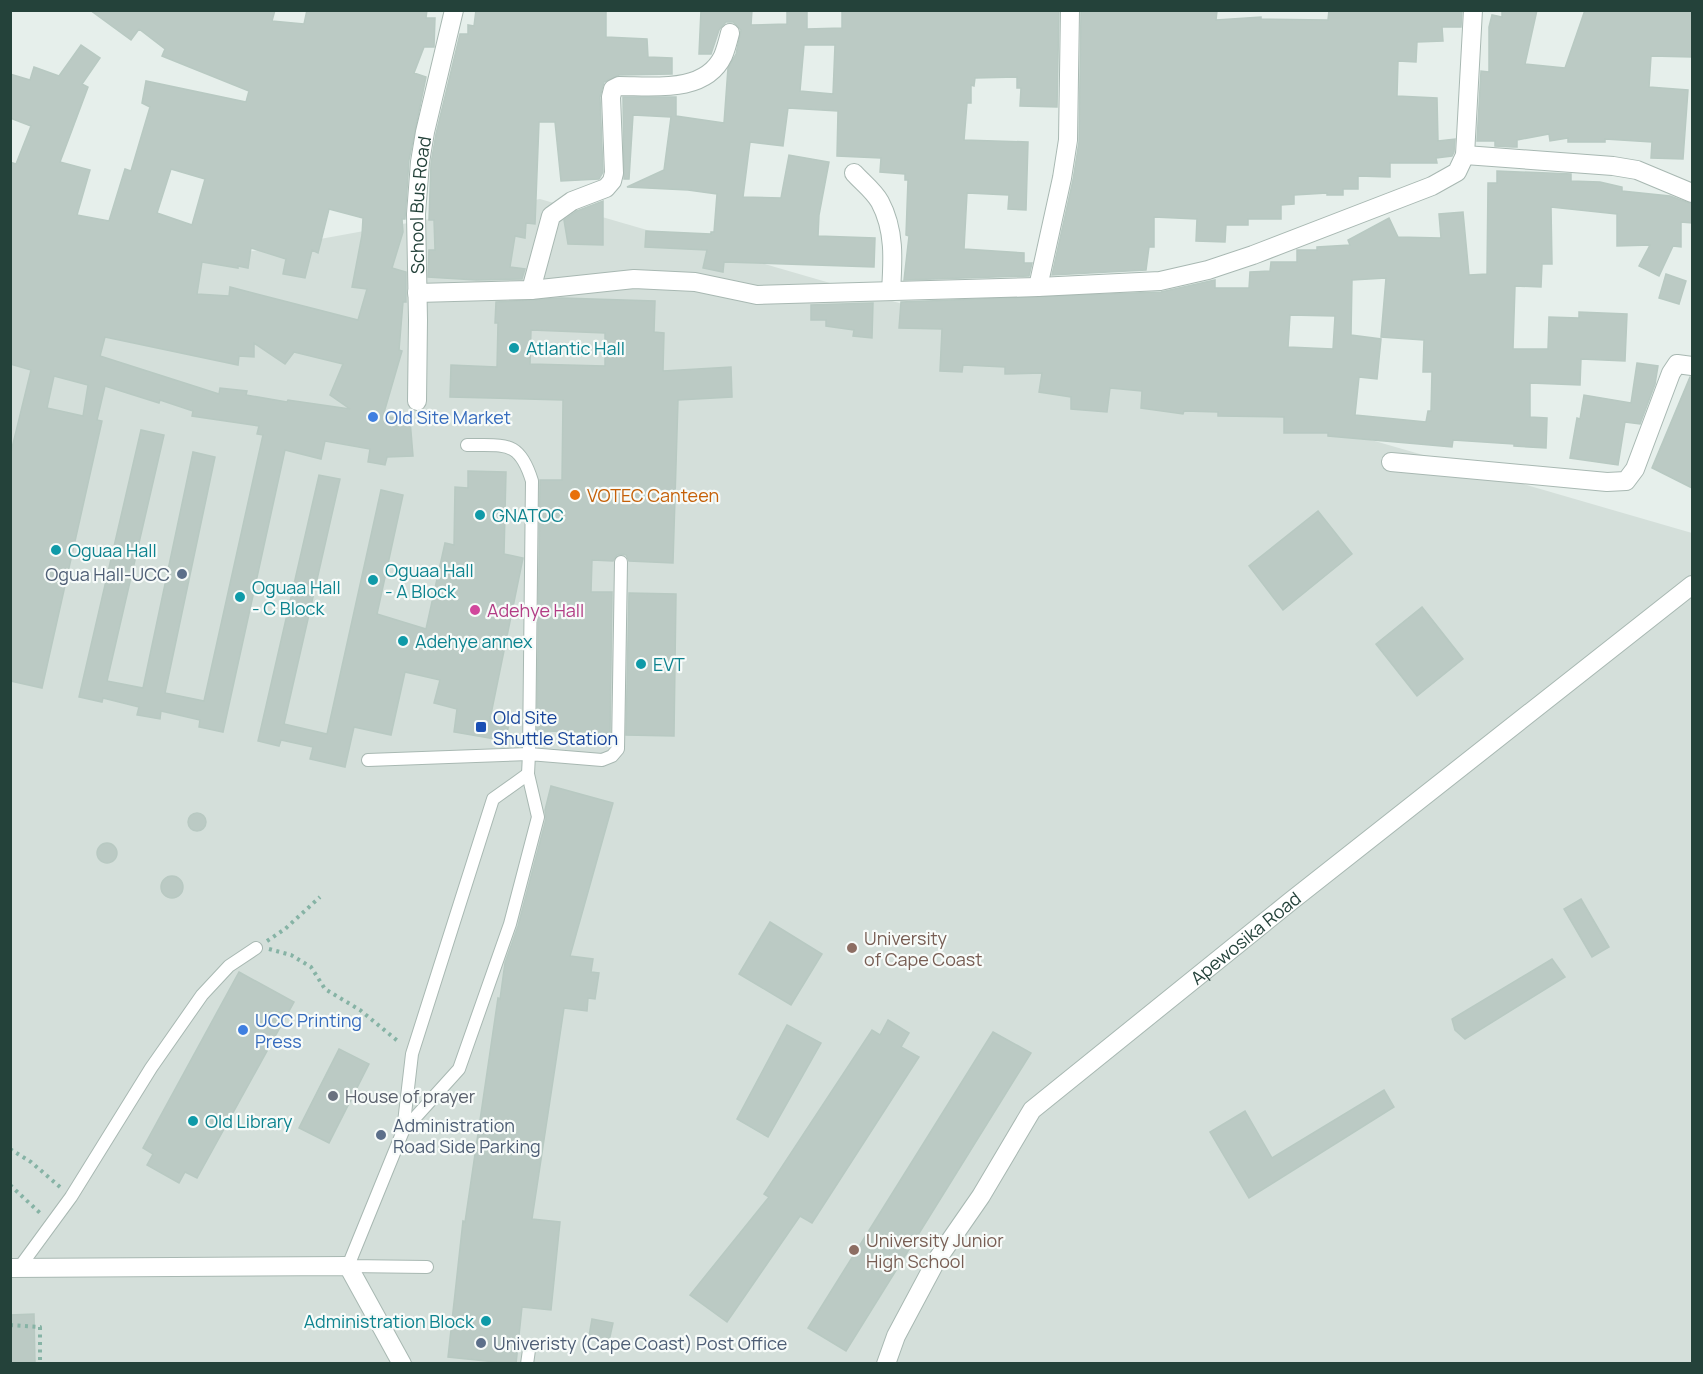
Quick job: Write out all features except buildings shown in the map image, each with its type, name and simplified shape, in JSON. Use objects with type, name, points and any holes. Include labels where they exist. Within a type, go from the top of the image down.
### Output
[{"type":"street","name":"School Bus Road","points":[[417,401],[416,214],[420,162],[454,10]]},
{"type":"street","points":[[1038,287],[1068,140],[1070,10]]},
{"type":"street","points":[[417,293],[531,290],[634,279],[695,282],[758,295],[1038,287],[1160,281],[1208,270],[1318,231],[1432,186],[1457,172],[1465,155],[1473,10]]},
{"type":"street","points":[[531,290],[551,216],[572,201],[606,188],[612,181],[614,173],[611,97],[613,89],[618,86],[685,85],[709,73],[723,57],[730,33]]},
{"type":"street","points":[[1465,155],[1621,167],[1638,170],[1692,193]]},
{"type":"street","points":[[854,173],[879,200],[889,225],[893,253],[891,291]]},
{"type":"street","points":[[1391,462],[1607,482],[1626,481],[1635,470],[1671,373],[1677,364],[1692,366]]},
{"type":"street","name":"Apewosika Road","points":[[886,1364],[896,1336],[936,1261],[981,1196],[1032,1110],[1291,901],[1692,585]]},
{"type":"street","points":[[15,1268],[348,1266],[402,1364]]},
{"type":"lane","points":[[403,1131],[459,1069],[506,935],[538,817],[528,774],[532,481],[526,463],[520,455],[506,446],[467,445]]},
{"type":"lane","points":[[368,760],[529,754],[602,760],[612,756],[618,749],[621,562]]},
{"type":"lane","points":[[427,1267],[348,1266],[403,1131],[413,1050],[492,799],[528,774]]},
{"type":"lane","points":[[15,1268],[71,1197],[152,1068],[202,995],[229,966],[256,948]]},
{"type":"lane","points":[[527,1364],[529,1350]]},
{"type":"path","points":[[256,948],[285,929],[320,897]]},
{"type":"path","points":[[256,948],[291,955],[311,967],[325,989],[360,1010],[403,1045],[413,1050]]},
{"type":"path","points":[[10,1149],[31,1162],[71,1197]]},
{"type":"path","points":[[10,1185],[51,1223]]},
{"type":"path","points":[[10,1325],[40,1327],[40,1364]]},
{"type":"shaded area","name":"University of Cape Coast","points":[[540,199],[1692,533],[1692,1363],[11,1364],[11,295]]},
{"type":"place","name":"Atlantic Hall","points":[[514,348]]},
{"type":"place","name":"Old Site Market","points":[[373,417]]},
{"type":"place","name":"VOTEC Canteen","points":[[575,495]]},
{"type":"place","name":"GNATOC","points":[[480,515]]},
{"type":"place","name":"Oguaa Hall","points":[[56,550]]},
{"type":"place","name":"Ogua Hall-UCC","points":[[182,574]]},
{"type":"place","name":"Oguaa Hall - A Block","points":[[373,580]]},
{"type":"place","name":"Oguaa Hall - C Block","points":[[240,597]]},
{"type":"place","name":"Adehye Hall","points":[[475,610]]},
{"type":"place","name":"Adehye annex","points":[[403,641]]},
{"type":"place","name":"EVT","points":[[641,664]]},
{"type":"place","name":"Old Site Shuttle Station","points":[[481,727]]},
{"type":"place","name":"University of Cape Coast","points":[[852,948]]},
{"type":"place","name":"UCC Printing Press","points":[[243,1030]]},
{"type":"place","name":"House of prayer","points":[[333,1096]]},
{"type":"place","name":"Old Library","points":[[193,1121]]},
{"type":"place","name":"Administration Road Side Parking","points":[[381,1135]]},
{"type":"place","name":"University Junior High School","points":[[854,1250]]},
{"type":"place","name":"Administration Block","points":[[486,1321]]},
{"type":"place","name":"Univeristy (Cape Coast) Post Office","points":[[481,1343]]}]
